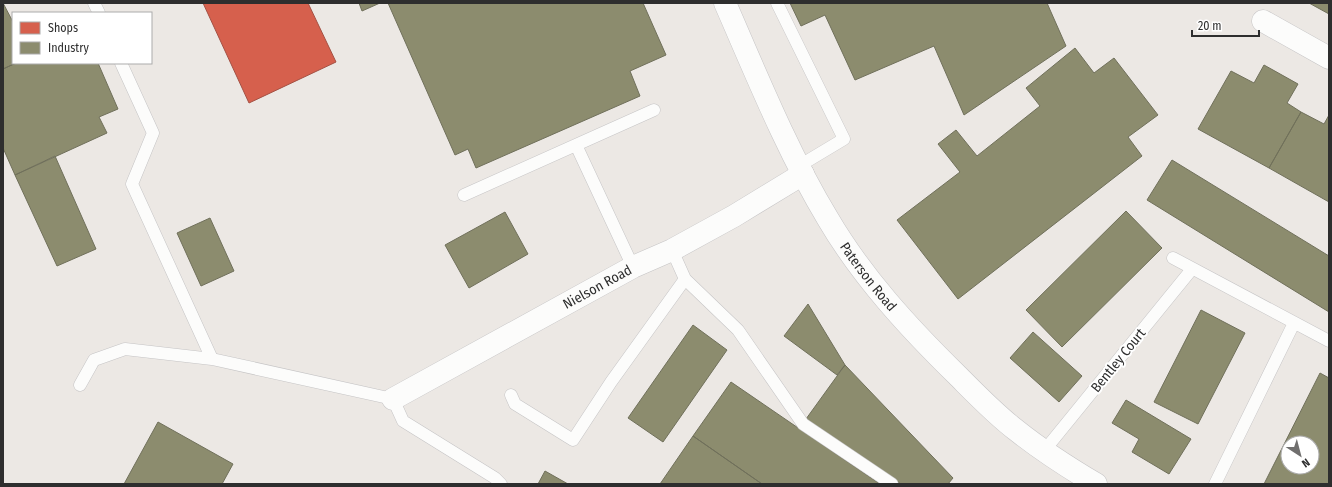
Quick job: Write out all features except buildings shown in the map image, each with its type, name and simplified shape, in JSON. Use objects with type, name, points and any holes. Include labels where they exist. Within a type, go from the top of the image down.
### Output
[{"type":"street","name":"Paterson Road","points":[[725,3],[778,123],[801,170],[828,220],[859,266],[927,346],[1015,430],[1044,451],[1096,484]]},
{"type":"street","points":[[1263,21],[1329,58]]},
{"type":"street","name":"Nielson Road","points":[[393,399],[633,267],[672,250],[734,216],[801,170]]},
{"type":"lane","points":[[94,3],[98,12]]},
{"type":"lane","points":[[777,3],[844,139],[801,170]]},
{"type":"lane","points":[[121,64],[153,133],[132,184],[212,359]]},
{"type":"lane","points":[[464,195],[654,110]]},
{"type":"lane","points":[[576,145],[633,267]]},
{"type":"lane","points":[[672,250],[685,279],[738,330],[803,424],[892,484]]},
{"type":"lane","points":[[1172,258],[1329,341]]},
{"type":"lane","name":"Bentley Court","points":[[1044,451],[1192,269]]},
{"type":"lane","points":[[511,395],[515,404],[573,440],[685,279]]},
{"type":"lane","points":[[1215,484],[1294,323]]},
{"type":"lane","points":[[80,385],[94,360],[125,349],[212,359],[393,399],[403,421],[495,478],[501,484]]}]
